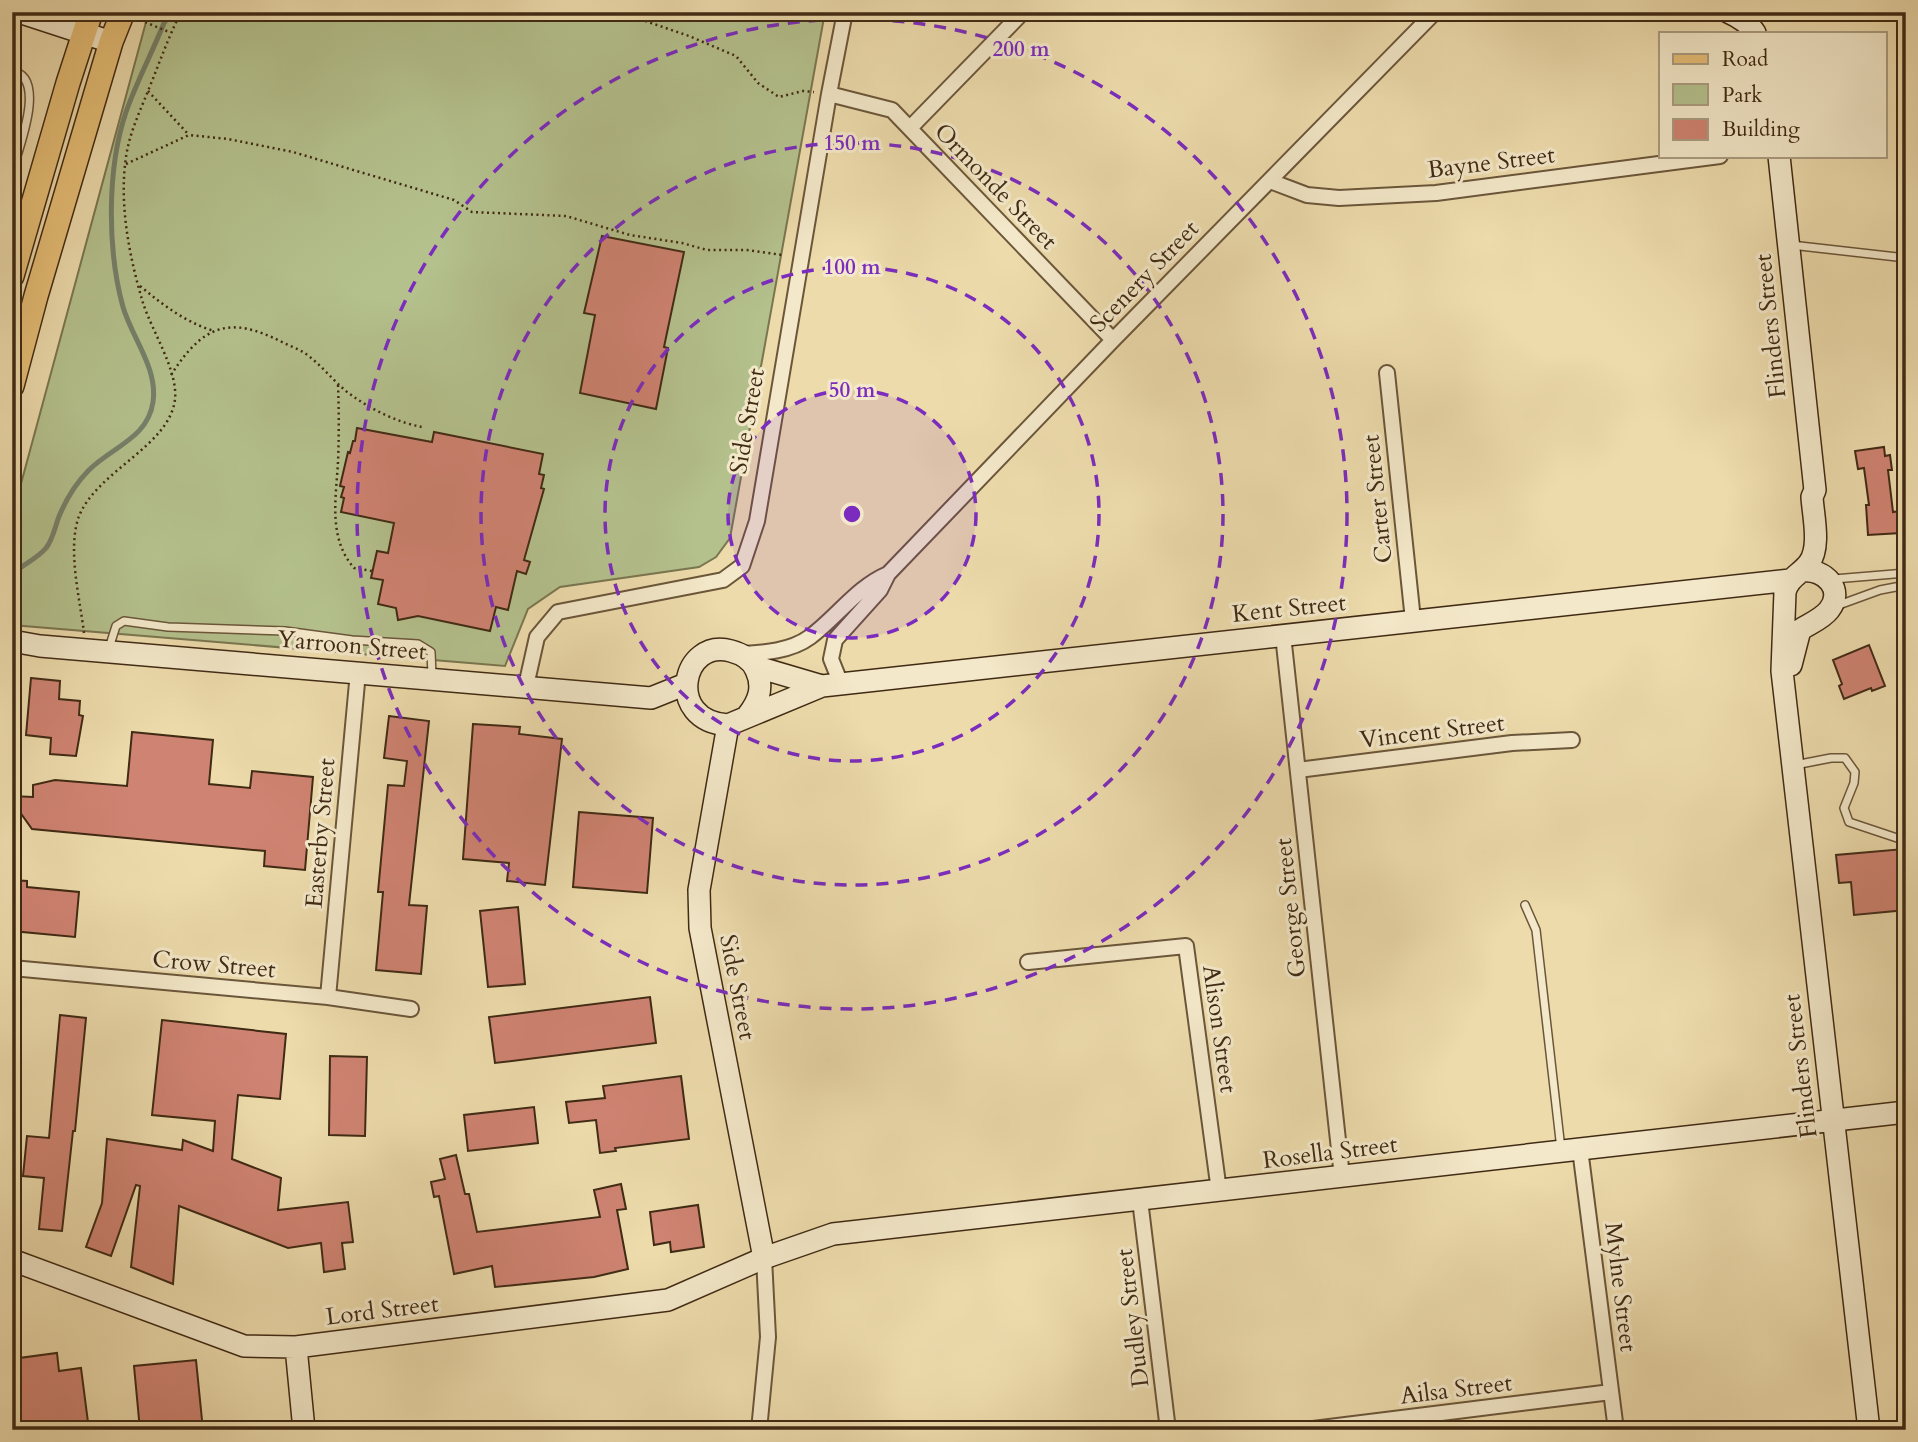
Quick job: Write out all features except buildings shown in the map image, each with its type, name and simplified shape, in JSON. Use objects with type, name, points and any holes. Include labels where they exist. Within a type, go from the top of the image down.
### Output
[{"type":"main road","points":[[12,386],[111,42],[130,16]]},
{"type":"main road","points":[[12,276],[88,23]]},
{"type":"street","points":[[12,19],[19,12],[88,23],[111,42]]},
{"type":"street","name":"Side Street","points":[[526,686],[537,637],[558,612],[723,580],[742,566],[757,521],[845,12]]},
{"type":"street","points":[[910,128],[1023,12]]},
{"type":"street","name":"Scenery Street","points":[[832,685],[831,659],[835,639],[880,590],[888,574],[1435,12]]},
{"type":"street","points":[[1733,15],[1754,32]]},
{"type":"street","name":"Ormonde Street","points":[[829,94],[892,110],[1113,340]]},
{"type":"street","name":"Bayne Street","points":[[1269,181],[1307,195],[1339,198],[1436,194],[1705,158]]},
{"type":"street","name":"Flinders Street","points":[[1779,158],[1815,490],[1820,500],[1825,529],[1827,577],[1835,594],[1824,613],[1800,630],[1794,646],[1785,695]]},
{"type":"street","name":"Carter Street","points":[[1387,373],[1413,620]]},
{"type":"street","name":"Flinders Street","points":[[1815,490],[1812,497],[1815,549],[1812,559],[1791,588],[1781,651],[1791,766],[1870,1430]]},
{"type":"street","points":[[1824,613],[1810,620],[1795,615],[1791,588],[1818,571],[1827,577]]},
{"type":"street","name":"Scenery Street","points":[[748,660],[808,639],[873,580],[888,574]]},
{"type":"street","name":"Kent Street","points":[[748,715],[832,685],[1763,581],[1791,588]]},
{"type":"street","name":"George Street","points":[[1283,635],[1342,1177]]},
{"type":"street","name":"Yarroon Street","points":[[12,639],[40,646],[651,698],[686,684]]},
{"type":"street","points":[[12,647],[40,646]]},
{"type":"street","points":[[727,650],[748,660],[760,678],[761,691],[757,705],[739,722],[715,724],[702,718],[693,709],[687,697],[686,684],[690,669],[699,658],[712,651],[727,650]]},
{"type":"street","name":"Kent Street","points":[[748,660],[832,685]]},
{"type":"street","name":"Easterby Street","points":[[328,997],[358,672]]},
{"type":"street","name":"Side Street","points":[[728,724],[699,890],[700,928],[764,1258]]},
{"type":"street","name":"Vincent Street","points":[[1298,770],[1513,743],[1572,740]]},
{"type":"street","name":"Alison Street","points":[[1028,962],[1186,946],[1219,1191]]},
{"type":"street","name":"Crow Street","points":[[12,968],[328,997],[411,1009]]},
{"type":"street","name":"Rosella Street","points":[[764,1258],[833,1234],[1906,1112]]},
{"type":"street","name":"Mylne Street","points":[[1571,1150],[1616,1430]]},
{"type":"street","name":"Dudley Street","points":[[1140,1200],[1168,1430]]},
{"type":"street","points":[[759,1430],[768,1337],[764,1258]]},
{"type":"street","name":"Lord Street","points":[[12,1259],[244,1346],[296,1347],[668,1300],[764,1258]]},
{"type":"street","points":[[296,1347],[304,1430]]},
{"type":"street","name":"Ailsa Street","points":[[1305,1430],[1367,1426],[1611,1392]]},
{"type":"lane","points":[[12,71],[24,77],[30,86],[31,102],[12,172]]},
{"type":"lane","points":[[1787,244],[1906,258]]},
{"type":"lane","points":[[1827,577],[1906,573]]},
{"type":"lane","points":[[1824,613],[1880,590],[1906,585]]},
{"type":"lane","points":[[107,652],[116,626],[124,621],[169,627],[285,631],[352,640],[418,644],[431,652],[432,678]]},
{"type":"lane","points":[[1791,766],[1845,758],[1855,772],[1854,783],[1844,808],[1849,822],[1906,841]]},
{"type":"lane","points":[[1854,783],[1864,785]]},
{"type":"lane","points":[[1525,905],[1536,930],[1571,1150]]},
{"type":"path","points":[[86,650],[75,555],[75,534],[80,515],[94,494],[120,466],[154,439],[170,418],[175,398],[171,375],[139,285],[127,234],[126,164],[135,121],[168,32],[181,12]]},
{"type":"path","points":[[619,12],[690,36],[736,56],[758,83],[779,97],[803,90],[829,94]]},
{"type":"path","points":[[130,16],[168,32]]},
{"type":"path","points":[[148,91],[189,135]]},
{"type":"path","points":[[126,164],[189,135],[228,139],[293,152],[454,200],[472,212],[566,216],[630,235],[707,250],[747,250],[782,254]]},
{"type":"path","points":[[139,285],[172,312],[196,326],[214,331]]},
{"type":"path","points":[[171,375],[181,359],[198,342],[214,331],[228,326],[266,334],[305,353],[338,385],[357,399],[405,424],[422,427]]},
{"type":"path","points":[[338,385],[340,413],[335,520],[340,545],[348,561],[354,568],[372,571]]},
{"type":"green space","points":[[151,12],[825,12],[730,538],[716,557],[699,567],[560,587],[528,609],[505,666],[12,625],[12,517],[146,22]]},
{"type":"waterway","points":[[12,574],[48,545],[64,506],[84,475],[137,433],[150,414],[154,389],[152,377],[123,307],[114,260],[112,183],[126,112],[164,23],[172,12]]}]
